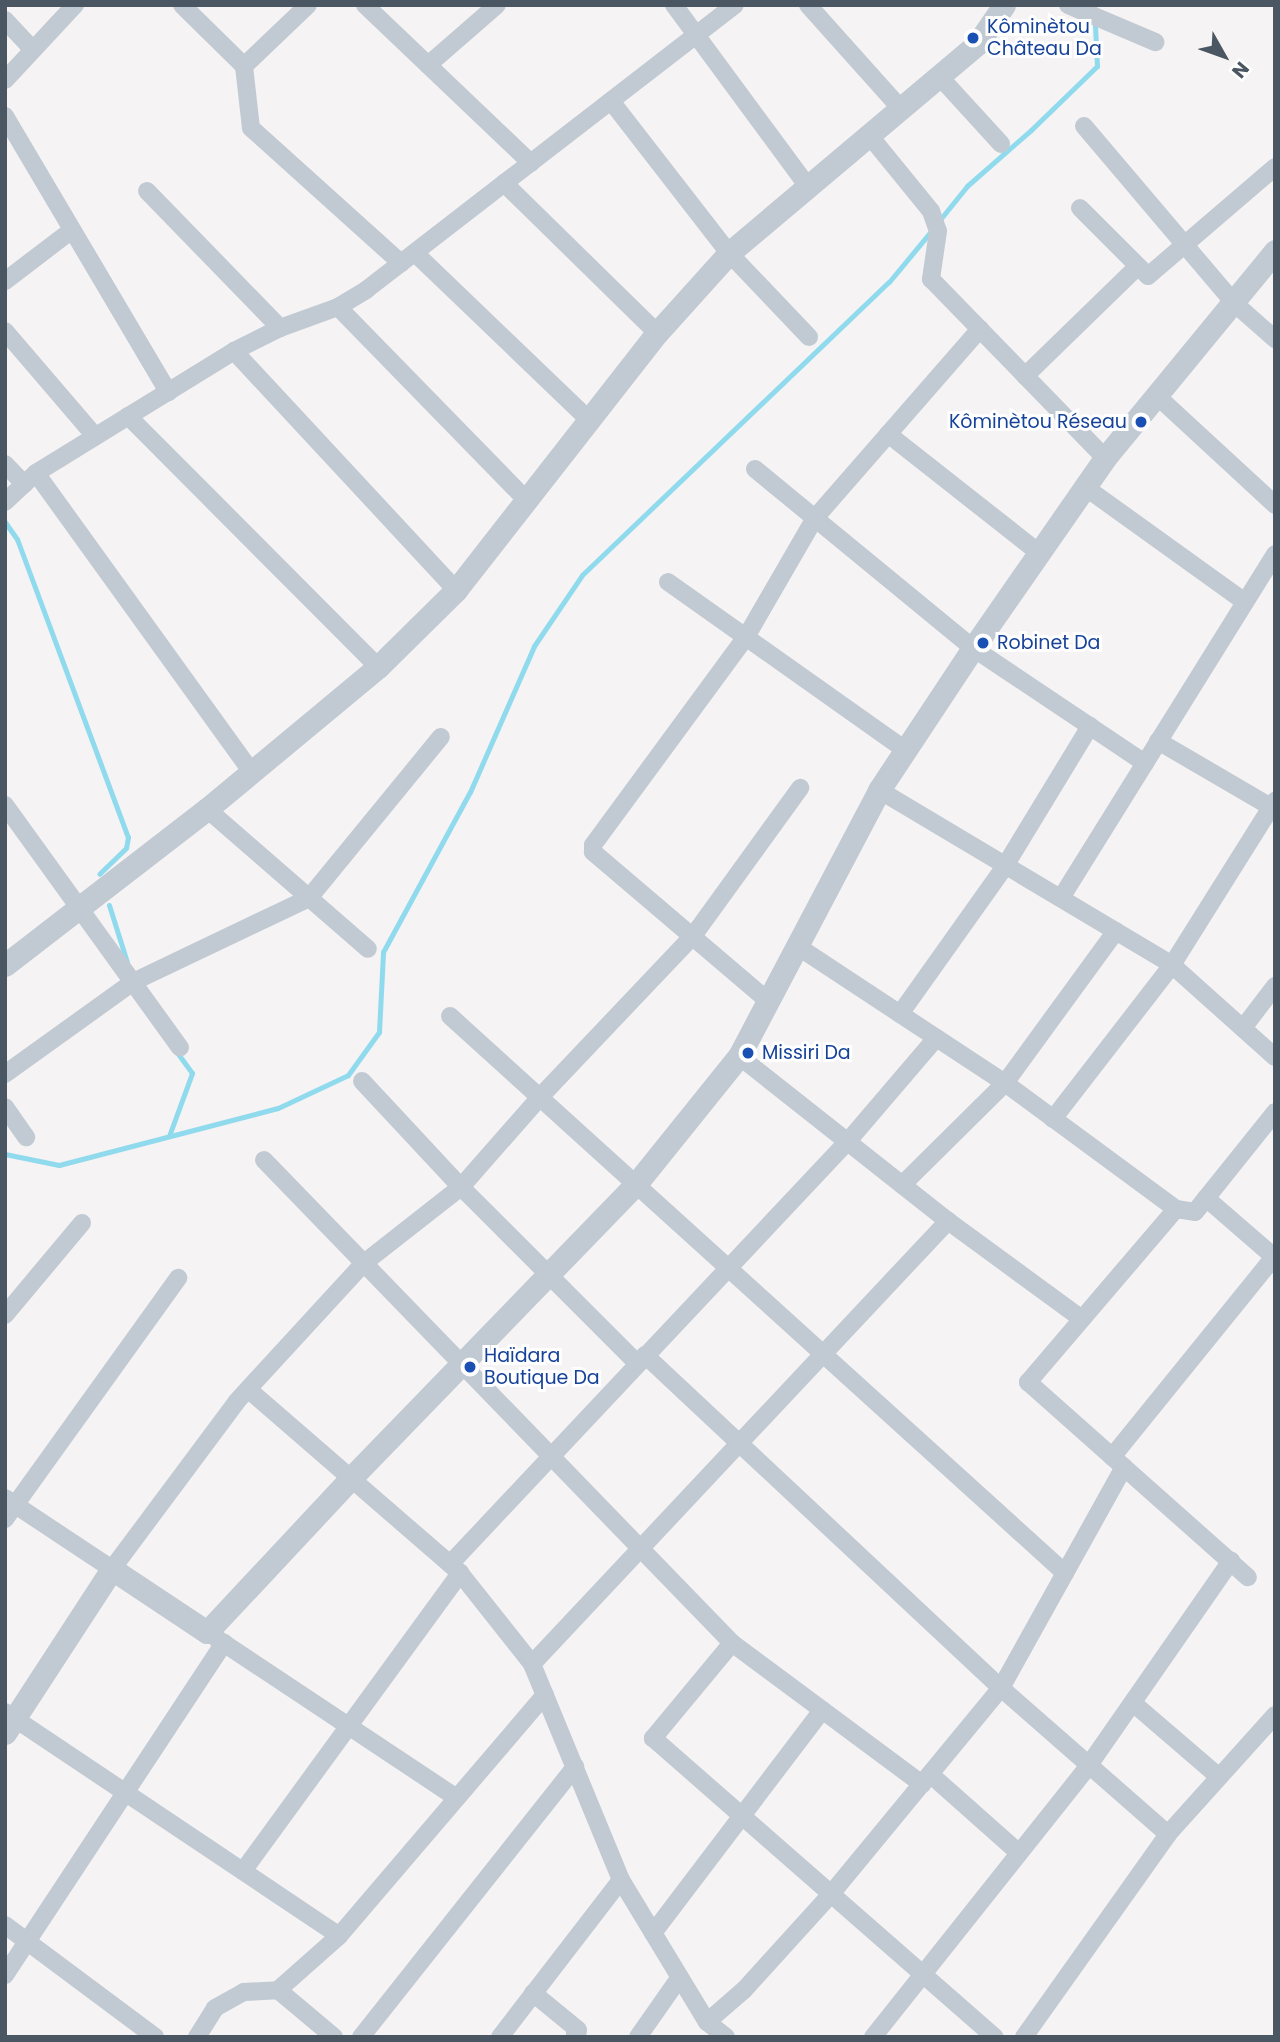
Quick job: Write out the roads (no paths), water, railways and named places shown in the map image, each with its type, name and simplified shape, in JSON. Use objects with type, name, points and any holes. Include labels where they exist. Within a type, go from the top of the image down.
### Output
[{"type":"street","points":[[5,80],[75,5]]},
{"type":"street","points":[[182,5],[244,66],[251,128],[408,258],[590,421]]},
{"type":"street","points":[[244,66],[308,5]]},
{"type":"street","points":[[365,5],[531,163]]},
{"type":"street","points":[[428,65],[497,5]]},
{"type":"street","points":[[674,5],[808,187]]},
{"type":"street","points":[[5,502],[30,478],[234,351],[281,328],[338,307],[408,258],[735,5]]},
{"type":"street","points":[[808,5],[901,109]]},
{"type":"street","points":[[1075,8],[1154,42]]},
{"type":"street","points":[[5,965],[207,809],[378,667],[456,590],[528,502],[657,333],[729,253],[978,43],[997,9]]},
{"type":"street","points":[[5,20],[33,50]]},
{"type":"street","points":[[939,76],[1001,144]]},
{"type":"street","points":[[611,101],[729,253],[809,337]]},
{"type":"street","points":[[5,116],[167,391]]},
{"type":"street","points":[[1084,126],[1233,302],[1275,339]]},
{"type":"street","points":[[869,135],[931,211],[938,231],[931,279],[1105,458]]},
{"type":"street","points":[[1080,208],[1149,276],[1186,247],[1275,167]]},
{"type":"street","points":[[504,184],[657,333]]},
{"type":"street","points":[[147,191],[281,328]]},
{"type":"street","points":[[5,281],[72,230]]},
{"type":"street","points":[[5,1975],[125,1794],[215,1638],[352,1477],[636,1184],[739,1056],[879,790],[905,750],[1105,458],[1275,251]]},
{"type":"street","points":[[1025,376],[1137,267]]},
{"type":"street","points":[[338,307],[528,502]]},
{"type":"street","points":[[768,1001],[592,848],[746,638],[815,518],[980,329]]},
{"type":"street","points":[[5,331],[95,436]]},
{"type":"street","points":[[234,351],[456,590]]},
{"type":"street","points":[[1156,395],[1275,505]]},
{"type":"street","points":[[128,416],[378,667]]},
{"type":"street","points":[[888,434],[1039,553]]},
{"type":"street","points":[[5,464],[30,478],[252,772]]},
{"type":"street","points":[[755,469],[973,648],[1145,763]]},
{"type":"street","points":[[1085,487],[1245,602]]},
{"type":"street","points":[[1061,898],[1245,602],[1267,583],[1275,554]]},
{"type":"street","points":[[668,582],[905,750]]},
{"type":"street","points":[[900,1014],[1006,866],[1090,726]]},
{"type":"street","points":[[5,1074],[133,982],[309,898],[441,737]]},
{"type":"street","points":[[1053,1119],[1172,965],[1273,804],[1158,741]]},
{"type":"street","points":[[339,1936],[125,1794],[8,1721],[112,1569],[237,1401],[364,1263],[461,1187],[540,1097],[693,936],[800,788]]},
{"type":"street","points":[[879,790],[1172,965],[1275,1057]]},
{"type":"street","points":[[5,805],[180,1048]]},
{"type":"street","points":[[207,809],[368,949]]},
{"type":"street","points":[[902,1185],[1005,1083],[1116,932]]},
{"type":"street","points":[[797,946],[1005,1083],[1176,1209],[1195,1212],[1275,1112]]},
{"type":"street","points":[[1243,1028],[1275,986]]},
{"type":"street","points":[[450,1016],[1065,1573]]},
{"type":"street","points":[[243,1871],[455,1568],[551,1456],[727,1266],[849,1140],[936,1038]]},
{"type":"street","points":[[739,1056],[849,1140],[948,1221],[1082,1319]]},
{"type":"street","points":[[362,1081],[461,1187],[549,1274],[641,1359],[740,1444],[1000,1688],[1168,1834]]},
{"type":"street","points":[[5,1107],[26,1137]]},
{"type":"street","points":[[264,1160],[732,1643],[822,1710],[926,1779],[1019,1853]]},
{"type":"street","points":[[707,2022],[744,1990],[831,1894],[1000,1688],[1065,1573],[1118,1462],[1274,1256],[1206,1198]]},
{"type":"street","points":[[1176,1209],[1028,1382],[1248,1577]]},
{"type":"street","points":[[532,1664],[642,1550],[948,1221]]},
{"type":"street","points":[[5,1315],[82,1223]]},
{"type":"street","points":[[178,1278],[9,1507],[112,1569],[457,1798]]},
{"type":"street","points":[[249,1390],[455,1568],[532,1664],[621,1880],[707,2022],[726,2037]]},
{"type":"street","points":[[873,2037],[1089,1765],[1231,1561]]},
{"type":"street","points":[[732,1643],[653,1738],[994,2037]]},
{"type":"street","points":[[197,2037],[215,2008],[244,1992],[278,1990],[339,1936],[545,1695]]},
{"type":"street","points":[[1133,1703],[1219,1777]]},
{"type":"street","points":[[653,1933],[822,1710]]},
{"type":"street","points":[[1024,2037],[1168,1834],[1275,1715]]},
{"type":"street","points":[[361,2037],[575,1767]]},
{"type":"street","points":[[500,2037],[621,1880]]},
{"type":"street","points":[[5,1924],[155,2037]]},
{"type":"street","points":[[638,2037],[680,1977]]},
{"type":"street","points":[[278,1990],[334,2037]]},
{"type":"street","points":[[533,1993],[578,2030],[575,2034],[578,2037]]},
{"type":"waterway","points":[[938,222],[967,186],[1031,130],[1097,66],[1094,5]]},
{"type":"waterway","points":[[5,1154],[59,1165],[278,1108],[348,1075],[379,1032],[383,952],[470,792],[534,646],[582,575],[889,282],[932,230]]},
{"type":"waterway","points":[[5,522],[17,539],[128,837],[126,848],[99,874]]},
{"type":"waterway","points":[[109,905],[127,962]]},
{"type":"waterway","points":[[169,1136],[192,1073],[177,1052]]},
{"type":"place","name":"Kôminètou Château Da","points":[[973,38]]},
{"type":"place","name":"Kôminètou Réseau","points":[[1141,422]]},
{"type":"place","name":"Robinet Da","points":[[983,643]]},
{"type":"place","name":"Missiri Da","points":[[748,1053]]},
{"type":"place","name":"Haïdara Boutique Da","points":[[470,1367]]}]
